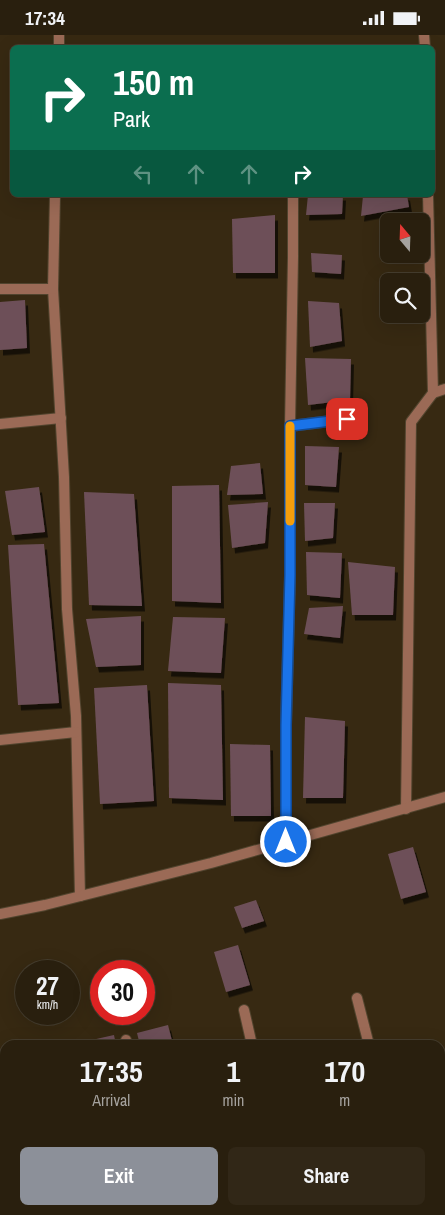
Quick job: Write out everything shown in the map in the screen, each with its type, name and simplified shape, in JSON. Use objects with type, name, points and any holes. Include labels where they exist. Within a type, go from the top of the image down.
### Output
[{"type":"street","points":[[55,197],[53,289],[67,609],[76,732],[80,896]]},
{"type":"street","points":[[286,842],[290,426],[294,257],[293,197]]},
{"type":"street","points":[[428,197],[433,393]]},
{"type":"street","points":[[0,289],[53,289]]},
{"type":"street","points":[[406,809],[411,422],[433,393],[445,389]]},
{"type":"street","points":[[0,424],[60,418]]},
{"type":"street","points":[[290,426],[347,419]]},
{"type":"street","points":[[0,740],[76,732]]},
{"type":"street","points":[[0,913],[80,896],[211,863],[445,797]]},
{"type":"street","points":[[357,998],[368,1040]]},
{"type":"street","points":[[244,1010],[251,1040]]},
{"type":"building","points":[[308,197],[343,197],[342,214],[306,215]]},
{"type":"building","points":[[363,197],[407,197],[409,207],[361,216]]},
{"type":"building","points":[[275,215],[275,273],[233,273],[232,219]]},
{"type":"building","points":[[311,253],[342,255],[341,274],[312,272]]},
{"type":"building","points":[[25,300],[27,348],[0,350],[0,302]]},
{"type":"building","points":[[308,301],[339,303],[342,341],[310,347]]},
{"type":"building","points":[[305,358],[351,359],[350,400],[308,405]]},
{"type":"building","points":[[305,446],[339,447],[336,487],[305,485]]},
{"type":"building","points":[[260,463],[263,494],[227,495],[231,466]]},
{"type":"building","points":[[219,485],[221,603],[172,601],[172,486]]},
{"type":"building","points":[[39,487],[45,532],[12,535],[5,491]]},
{"type":"building","points":[[84,492],[134,494],[142,606],[89,605]]},
{"type":"building","points":[[268,502],[265,543],[232,548],[228,505]]},
{"type":"building","points":[[304,503],[335,503],[333,538],[305,541]]},
{"type":"building","points":[[44,544],[59,703],[18,705],[8,545]]},
{"type":"building","points":[[306,552],[342,553],[340,598],[307,595]]},
{"type":"building","points":[[348,562],[395,567],[393,615],[352,615]]},
{"type":"building","points":[[343,606],[340,638],[304,634],[309,608]]},
{"type":"building","points":[[141,616],[141,665],[96,667],[86,619]]},
{"type":"building","points":[[173,617],[225,618],[221,673],[168,671]]},
{"type":"building","points":[[168,683],[221,685],[223,800],[169,798]]},
{"type":"building","points":[[147,685],[154,801],[100,804],[94,688]]},
{"type":"building","points":[[305,717],[345,721],[343,798],[303,798]]},
{"type":"building","points":[[230,744],[270,745],[271,816],[231,816]]},
{"type":"building","points":[[413,847],[426,892],[401,899],[388,854]]},
{"type":"building","points":[[256,900],[264,921],[242,928],[234,907]]},
{"type":"building","points":[[238,945],[250,985],[226,992],[214,952]]},
{"type":"building","points":[[168,1025],[172,1040],[139,1040],[137,1033]]},
{"type":"building","points":[[114,1035],[115,1040],[92,1040]]},
{"type":"slow traffic","points":[[290,426],[290,521]]},
{"type":"route","points":[[286,842],[290,426],[347,419]]}]
